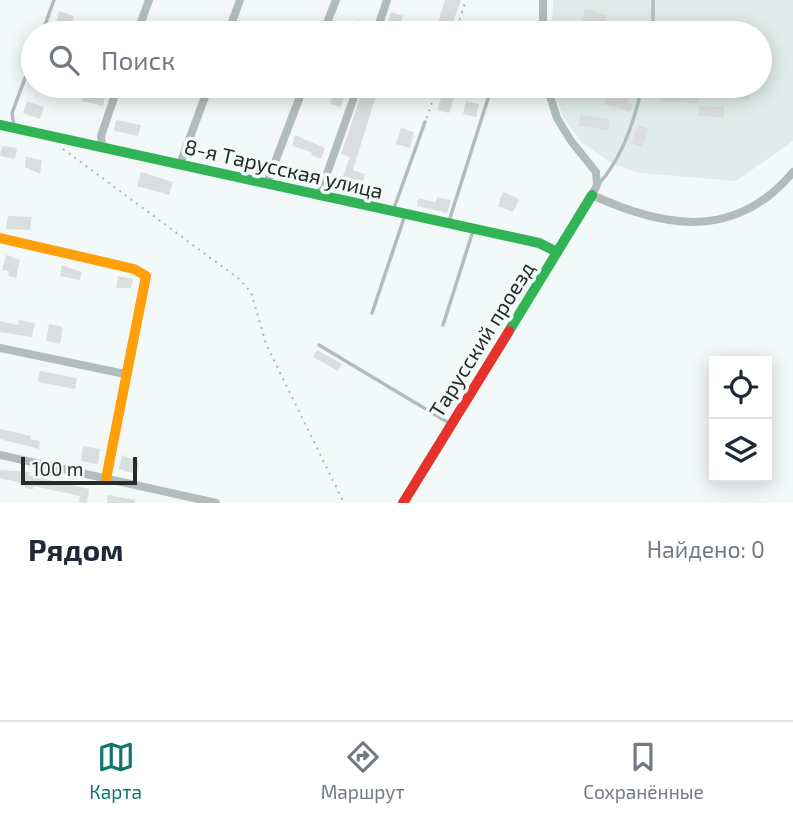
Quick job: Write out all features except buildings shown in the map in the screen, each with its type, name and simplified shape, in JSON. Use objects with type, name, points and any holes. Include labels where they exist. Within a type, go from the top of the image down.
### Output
[{"type":"street","points":[[141,21],[149,0]]},
{"type":"street","points":[[232,21],[240,0]]},
{"type":"street","points":[[328,21],[336,0]]},
{"type":"street","points":[[380,21],[387,0]]},
{"type":"street","points":[[542,21],[543,0]]},
{"type":"street","points":[[102,146],[101,136],[114,98]]},
{"type":"street","points":[[180,164],[205,98]]},
{"type":"street","points":[[267,183],[299,98]]},
{"type":"street","points":[[320,196],[354,98]]},
{"type":"street","points":[[551,98],[557,118],[571,141],[596,172],[595,190],[626,211],[665,221],[716,222],[745,212],[775,193],[793,172]]},
{"type":"street","name":"8-я Тарусская улица","points":[[0,125],[405,216],[539,243],[557,252]]},
{"type":"street","name":"Тарусский проезд","points":[[403,503],[595,190]]},
{"type":"street","points":[[0,238],[134,269],[146,276],[106,479]]},
{"type":"street","points":[[0,348],[125,374]]},
{"type":"street","points":[[0,455],[216,503]]},
{"type":"lane","points":[[46,21],[54,0]]},
{"type":"lane","points":[[653,0],[653,21]]},
{"type":"lane","points":[[15,128],[12,113],[21,89]]},
{"type":"lane","points":[[448,223],[491,98]]},
{"type":"lane","points":[[595,190],[613,164],[635,118],[639,98]]},
{"type":"lane","points":[[392,213],[425,122]]},
{"type":"lane","points":[[372,313],[405,216]]},
{"type":"lane","points":[[443,325],[474,229]]},
{"type":"lane","points":[[318,345],[451,424]]},
{"type":"path","points":[[459,21],[466,0]]},
{"type":"path","points":[[425,122],[433,98]]},
{"type":"path","points":[[61,148],[240,279],[251,292],[267,344],[344,503]]},
{"type":"shaded area","points":[[553,0],[793,0],[793,141],[736,181],[640,173],[613,164],[582,143],[563,117],[556,98],[772,98],[772,21],[552,21]]},
{"type":"traffic: fast","points":[[0,125],[539,243],[557,252]]},
{"type":"traffic: fast","points":[[509,331],[592,195]]},
{"type":"traffic: slow","points":[[0,238],[134,269],[146,276],[106,479]]},
{"type":"traffic: jam","points":[[403,503],[509,331]]}]
